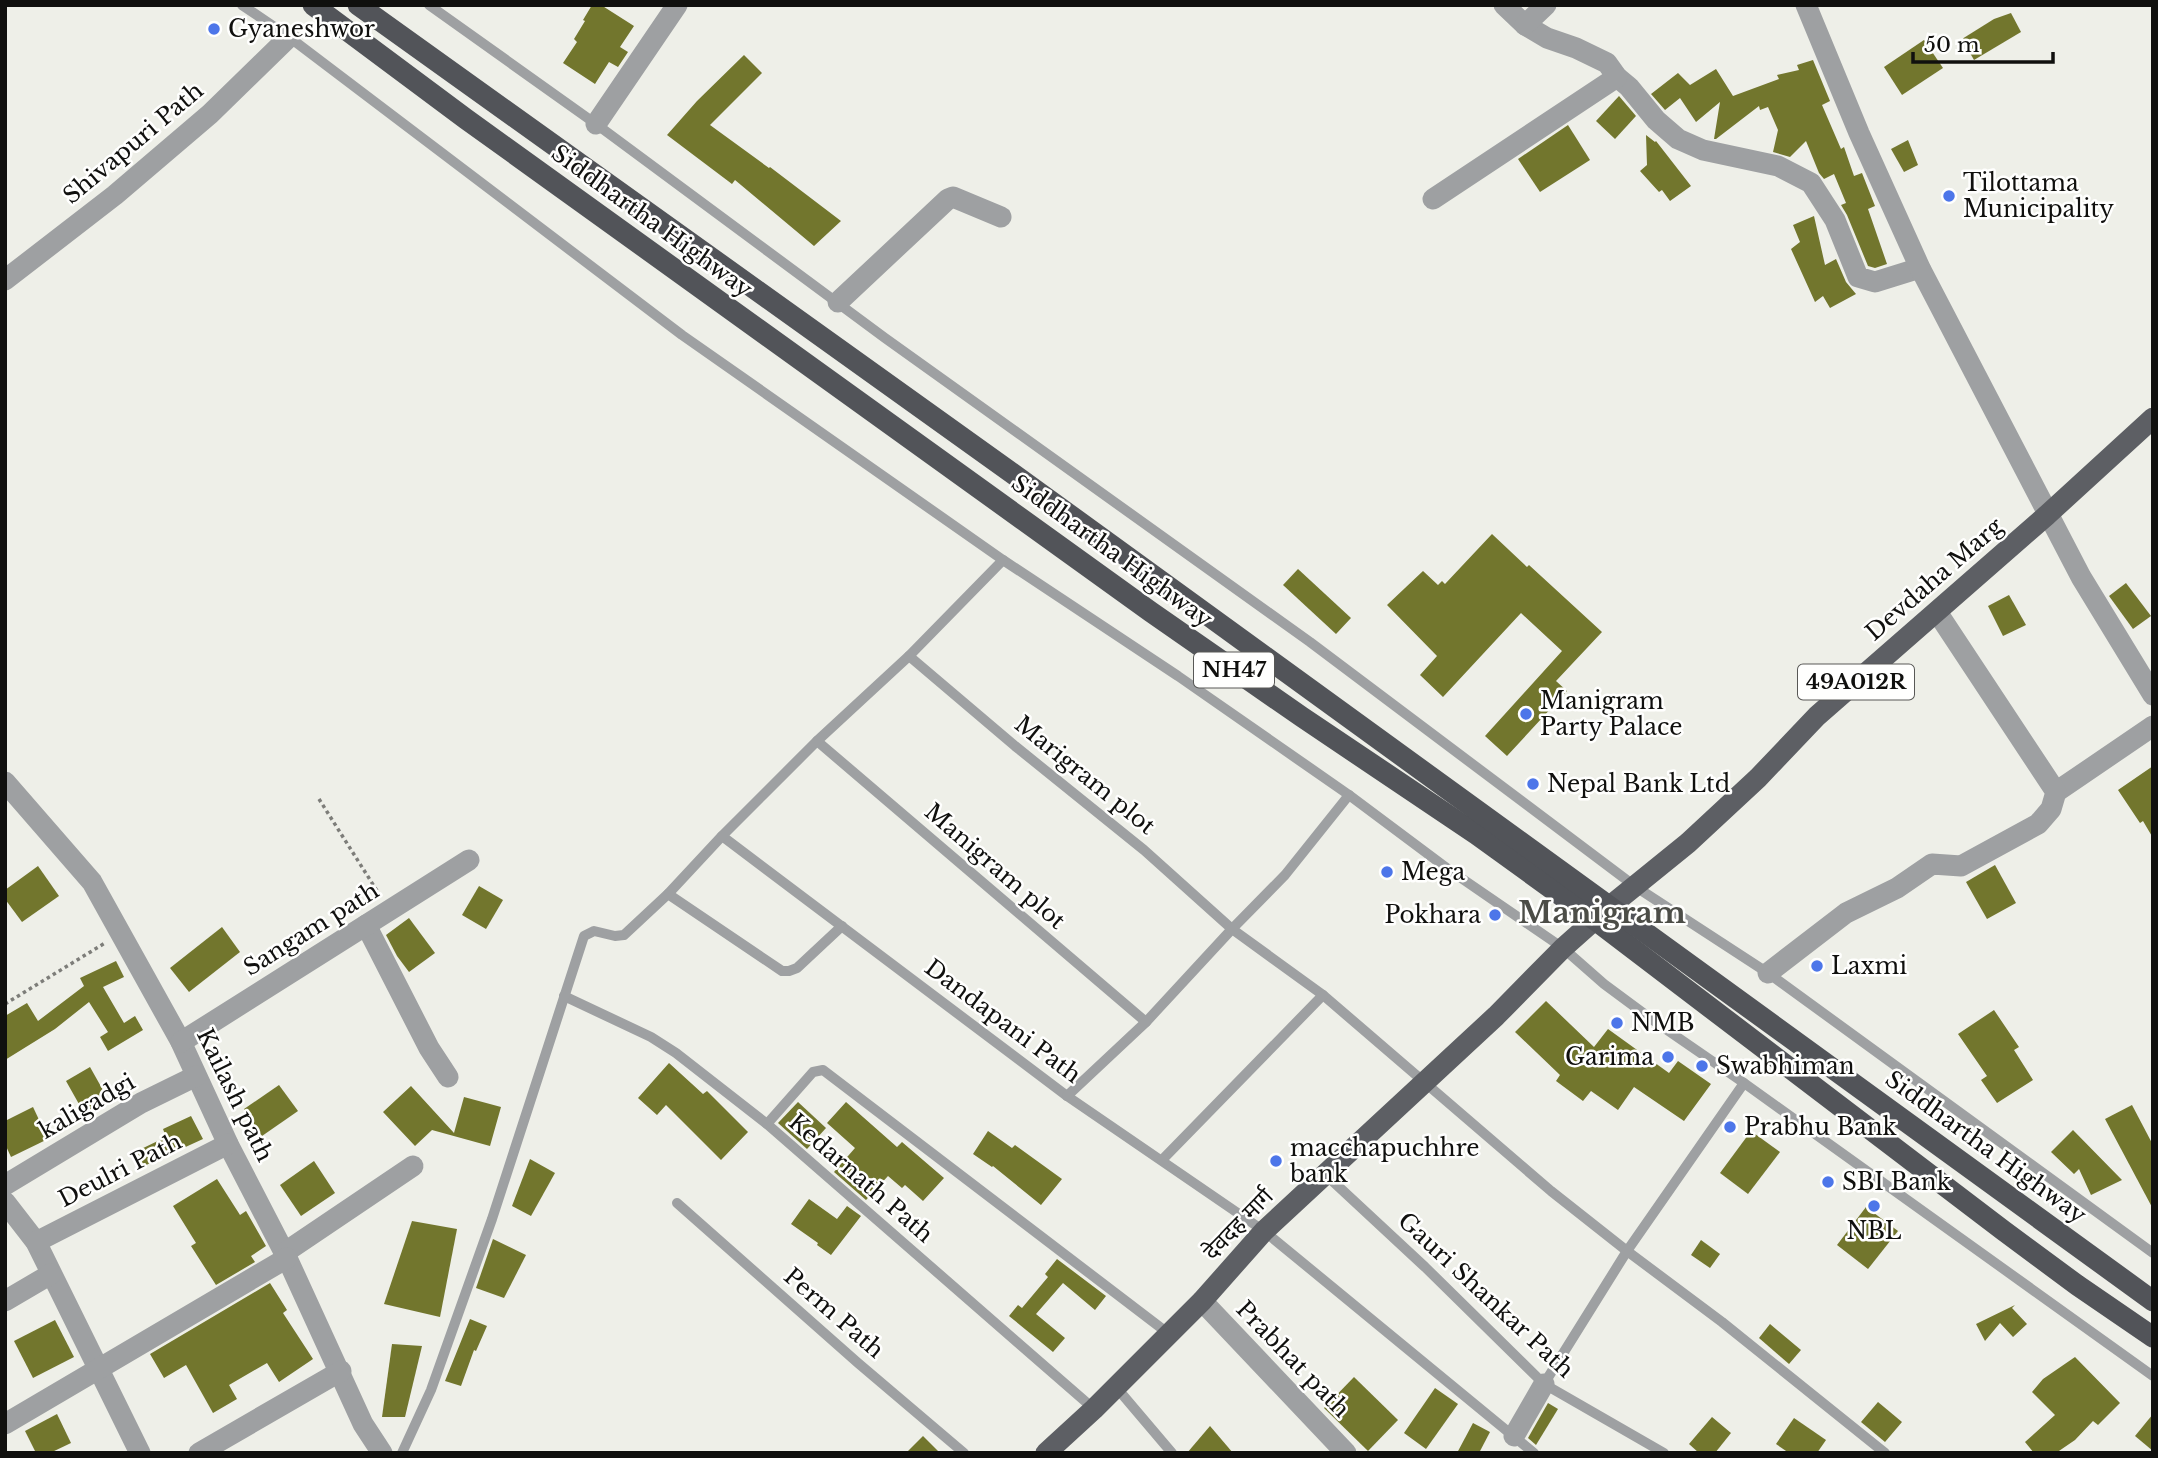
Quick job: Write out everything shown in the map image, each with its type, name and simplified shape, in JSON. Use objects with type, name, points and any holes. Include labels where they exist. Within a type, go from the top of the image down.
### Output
[{"type":"highway","name":"Siddhartha Highway","points":[[313,5],[542,174],[1151,612],[1476,834],[1602,913],[2004,1231],[2153,1337]]},
{"type":"highway","name":"Siddhartha Highway","points":[[358,5],[1034,489],[1602,913],[2153,1301]]},
{"type":"main road","name":"Devdaha Marg","points":[[1563,948],[1688,844],[1817,716],[2047,515],[2153,418]]},
{"type":"main road","name":"देवदह मार्ग","points":[[1046,1453],[1169,1335],[1264,1231],[1496,1016],[1563,948]]},
{"type":"street","points":[[1504,5],[1525,25],[1547,38],[1608,63],[1617,77],[1629,87],[1656,120],[1678,139],[1703,150],[1778,166],[1811,183],[1835,220],[1858,277],[1875,282],[1920,268]]},
{"type":"street","points":[[1525,25],[1546,5]]},
{"type":"street","points":[[1806,5],[1859,133],[1920,268],[2047,515],[2081,577],[2153,695]]},
{"type":"street","points":[[596,124],[672,7]]},
{"type":"street","name":"Shivapuri Path","points":[[5,280],[115,195],[230,96],[289,37]]},
{"type":"street","points":[[1433,199],[1617,77]]},
{"type":"street","points":[[838,302],[948,199],[953,197],[1002,217]]},
{"type":"street","points":[[1937,612],[2056,792]]},
{"type":"street","points":[[1768,973],[1846,913],[1897,888],[1932,864],[1961,866],[2038,824],[2051,809],[2056,792],[2153,726]]},
{"type":"street","name":"Kailash path","points":[[5,782],[92,882],[181,1042],[228,1144],[286,1255],[363,1424],[382,1453]]},
{"type":"street","name":"Sangam path","points":[[181,1042],[469,860]]},
{"type":"street","points":[[366,925],[429,1048],[448,1077]]},
{"type":"street","name":"kaligadgi","points":[[5,1185],[141,1103],[196,1076]]},
{"type":"street","name":"Deulri Path","points":[[36,1242],[228,1144]]},
{"type":"street","points":[[5,1424],[286,1255],[413,1166]]},
{"type":"street","points":[[5,1202],[36,1242],[140,1453]]},
{"type":"street","points":[[5,1301],[51,1274]]},
{"type":"street","name":"Prabhat path","points":[[1202,1301],[1346,1453]]},
{"type":"street","points":[[199,1453],[341,1371]]},
{"type":"street","points":[[1514,1436],[1544,1384]]},
{"type":"lane","points":[[242,5],[289,37],[682,335],[1003,560],[1178,676],[1349,795],[1448,869],[1563,948],[1604,984],[1654,1021],[2153,1376]]},
{"type":"lane","points":[[429,5],[596,124],[885,338],[1310,642],[1636,887],[1768,973],[2153,1253]]},
{"type":"lane","points":[[402,1453],[431,1390],[492,1219],[584,936],[594,931],[615,936],[624,935],[668,894],[817,741],[909,656],[1003,560]]},
{"type":"lane","name":"Marigram plot","points":[[909,656],[1144,850],[1231,929],[1323,995],[1550,1191],[1722,1322],[1885,1453]]},
{"type":"lane","name":"Manigram plot","points":[[817,741],[1146,1022]]},
{"type":"lane","points":[[1067,1096],[1146,1022],[1231,929],[1285,875],[1349,795]]},
{"type":"lane","name":"Dandapani Path","points":[[722,836],[1067,1096],[1264,1231],[1534,1453]]},
{"type":"lane","points":[[668,894],[782,971],[797,968],[842,926]]},
{"type":"lane","points":[[1162,1160],[1323,995]]},
{"type":"lane","points":[[564,996],[651,1037],[676,1053],[767,1124]]},
{"type":"lane","name":"Kedarnath Path","points":[[1094,1409],[767,1124],[813,1072],[823,1070],[1169,1335]]},
{"type":"lane","points":[[1544,1384],[1627,1251],[1744,1083]]},
{"type":"lane","name":"Gauri Shankar Path","points":[[1326,1175],[1544,1384],[1664,1453]]},
{"type":"lane","name":"Perm Path","points":[[677,1203],[964,1453]]},
{"type":"lane","points":[[1116,1387],[1172,1453]]},
{"type":"path","points":[[319,799],[390,910]]},
{"type":"path","points":[[5,1004],[120,935]]},
{"type":"building","points":[[592,5],[601,5],[634,26],[620,47],[628,52],[618,67],[609,62],[595,84],[563,63],[577,42],[574,39]]},
{"type":"building","points":[[2011,13],[2021,32],[1974,60],[1962,39],[1994,19]]},
{"type":"building","points":[[1924,40],[1943,68],[1902,95],[1884,67]]},
{"type":"building","points":[[744,55],[762,73],[710,125],[841,221],[814,246],[735,180],[732,184],[667,135]]},
{"type":"building","points":[[1813,60],[1830,101],[1822,105],[1841,149],[1844,147],[1854,176],[1862,173],[1875,206],[1868,209],[1887,264],[1875,268],[1868,266],[1841,205],[1846,203],[1834,174],[1824,179],[1806,141],[1790,157],[1773,152],[1778,130],[1768,107],[1760,110],[1759,106],[1714,139],[1720,102],[1696,122],[1680,98],[1665,110],[1651,94],[1678,73],[1690,85],[1716,69],[1733,96],[1779,79],[1777,75],[1799,70],[1797,65]]},
{"type":"building","points":[[1619,96],[1636,116],[1615,139],[1596,121]]},
{"type":"building","points":[[1568,125],[1590,160],[1540,192],[1518,159]]},
{"type":"building","points":[[1646,135],[1656,141],[1691,186],[1670,201],[1662,190],[1659,192],[1640,171],[1647,165]]},
{"type":"building","points":[[1908,140],[1918,165],[1904,172],[1891,149]]},
{"type":"building","points":[[1814,216],[1825,265],[1836,259],[1846,282],[1856,294],[1830,308],[1823,296],[1815,302],[1791,249],[1800,242],[1793,225]]},
{"type":"building","points":[[1492,534],[1602,632],[1556,681],[1567,691],[1507,756],[1485,736],[1562,651],[1521,613],[1443,697],[1420,675],[1437,656],[1387,605],[1423,571],[1438,585],[1442,581],[1445,584]]},
{"type":"building","points":[[1298,569],[1351,618],[1336,634],[1283,585]]},
{"type":"building","points":[[2126,583],[2151,616],[2133,629],[2109,596]]},
{"type":"building","points":[[2009,595],[2026,625],[2003,636],[1988,606]]},
{"type":"building","points":[[2153,766],[2153,838],[2118,790]]},
{"type":"building","points":[[1995,865],[2016,903],[1987,919],[1966,882]]},
{"type":"building","points":[[38,866],[59,896],[22,922],[5,899],[5,890]]},
{"type":"building","points":[[479,886],[503,900],[486,929],[462,915]]},
{"type":"building","points":[[409,918],[435,953],[409,972],[386,935]]},
{"type":"building","points":[[222,927],[240,952],[189,992],[170,968]]},
{"type":"building","points":[[116,961],[124,977],[103,987],[124,1023],[135,1016],[143,1030],[108,1051],[100,1037],[108,1032],[89,1002],[55,1029],[5,1060],[5,1016],[27,1003],[38,1021],[84,986],[80,978]]},
{"type":"building","points":[[1546,1001],[1594,1047],[1608,1029],[1669,1073],[1678,1061],[1711,1084],[1684,1121],[1634,1087],[1618,1110],[1591,1091],[1583,1101],[1556,1081],[1560,1075],[1515,1032]]},
{"type":"building","points":[[1994,1010],[2019,1047],[2014,1050],[2033,1080],[1997,1103],[1981,1080],[1987,1076],[1958,1034]]},
{"type":"building","points":[[669,1063],[703,1094],[707,1091],[748,1132],[721,1160],[666,1105],[657,1115],[638,1098]]},
{"type":"building","points":[[90,1067],[108,1099],[84,1113],[66,1081]]},
{"type":"building","points":[[279,1085],[298,1111],[262,1136],[244,1109]]},
{"type":"building","points":[[411,1086],[454,1133],[464,1097],[501,1107],[490,1146],[432,1130],[415,1146],[383,1112]]},
{"type":"building","points":[[798,1102],[826,1128],[807,1149],[778,1123]]},
{"type":"building","points":[[846,1102],[897,1147],[902,1142],[944,1178],[923,1201],[905,1185],[902,1188],[888,1176],[866,1200],[834,1172],[855,1148],[827,1123]]},
{"type":"building","points":[[2132,1105],[2153,1145],[2153,1209],[2105,1119]]},
{"type":"building","points":[[33,1107],[48,1139],[11,1157],[5,1144],[5,1121]]},
{"type":"building","points":[[191,1116],[203,1139],[144,1166],[137,1151],[166,1137],[163,1129]]},
{"type":"building","points":[[2073,1130],[2122,1180],[2091,1195],[2079,1169],[2074,1174],[2051,1152]]},
{"type":"building","points":[[988,1131],[1012,1148],[1015,1145],[1062,1179],[1041,1205],[993,1166],[973,1154]]},
{"type":"building","points":[[1751,1131],[1780,1152],[1748,1194],[1720,1173]]},
{"type":"building","points":[[530,1159],[555,1173],[531,1216],[512,1206]]},
{"type":"building","points":[[314,1161],[335,1193],[301,1216],[280,1185]]},
{"type":"building","points":[[217,1179],[240,1215],[246,1211],[266,1246],[251,1256],[255,1262],[216,1285],[191,1246],[196,1243],[173,1206]]},
{"type":"building","points":[[809,1199],[837,1219],[847,1206],[861,1216],[831,1255],[791,1224]]},
{"type":"building","points":[[1866,1207],[1898,1231],[1868,1269],[1837,1245]]},
{"type":"building","points":[[412,1221],[457,1229],[440,1317],[384,1304]]},
{"type":"building","points":[[493,1239],[526,1255],[504,1298],[476,1288]]},
{"type":"building","points":[[1701,1240],[1720,1254],[1710,1268],[1691,1255]]},
{"type":"building","points":[[1057,1259],[1106,1296],[1095,1310],[1063,1283],[1036,1314],[1065,1338],[1053,1352],[1009,1316],[1018,1305],[1022,1308],[1048,1277],[1045,1274]]},
{"type":"building","points":[[270,1283],[287,1310],[283,1313],[313,1359],[279,1382],[267,1363],[229,1385],[237,1399],[213,1413],[186,1365],[164,1378],[150,1354]]},
{"type":"building","points":[[2015,1305],[2012,1308],[2027,1324],[2013,1337],[2000,1323],[1985,1341],[1976,1324]]},
{"type":"building","points":[[470,1319],[487,1326],[476,1351],[474,1350],[461,1386],[445,1381]]},
{"type":"building","points":[[55,1320],[74,1357],[33,1378],[14,1341]]},
{"type":"building","points":[[1770,1324],[1801,1350],[1789,1364],[1759,1338]]},
{"type":"building","points":[[392,1344],[422,1346],[405,1417],[382,1417]]},
{"type":"building","points":[[2075,1357],[2120,1403],[2098,1425],[2093,1421],[2075,1440],[2056,1453],[2034,1453],[2025,1442],[2055,1415],[2032,1392],[2043,1379]]},
{"type":"building","points":[[1354,1377],[1398,1420],[1368,1451],[1324,1408]]},
{"type":"building","points":[[1435,1388],[1458,1404],[1426,1449],[1404,1433]]},
{"type":"building","points":[[1878,1402],[1902,1422],[1885,1442],[1861,1422]]},
{"type":"building","points":[[1548,1403],[1558,1409],[1536,1445],[1528,1438]]},
{"type":"building","points":[[57,1414],[71,1443],[50,1453],[36,1453],[25,1431]]},
{"type":"building","points":[[2153,1414],[2153,1451],[2135,1436]]},
{"type":"building","points":[[1712,1417],[1731,1433],[1715,1453],[1699,1453],[1689,1444]]},
{"type":"building","points":[[1794,1418],[1826,1440],[1817,1453],[1789,1453],[1776,1444]]},
{"type":"building","points":[[1473,1423],[1490,1432],[1479,1453],[1457,1453]]},
{"type":"building","points":[[1210,1426],[1233,1453],[1187,1453]]},
{"type":"building","points":[[923,1436],[940,1453],[906,1453]]},
{"type":"place","name":"Gyaneshwor","points":[[214,29]]},
{"type":"place","name":"Tilottama Municipality","points":[[1949,196]]},
{"type":"place","name":"Manigram Party Palace","points":[[1526,714]]},
{"type":"place","name":"Nepal Bank Ltd","points":[[1533,784]]},
{"type":"place","name":"Mega","points":[[1387,872]]},
{"type":"place","name":"Pokhara","points":[[1495,915]]},
{"type":"place","name":"Laxmi","points":[[1817,966]]},
{"type":"place","name":"NMB","points":[[1617,1023]]},
{"type":"place","name":"Garima","points":[[1668,1057]]},
{"type":"place","name":"Swabhiman","points":[[1702,1066]]},
{"type":"place","name":"Prabhu Bank","points":[[1730,1127]]},
{"type":"place","name":"macchapuchhre bank","points":[[1276,1161]]},
{"type":"place","name":"SBI Bank","points":[[1828,1182]]},
{"type":"place","name":"NBL","points":[[1874,1206]]},
{"type":"district","name":"Manigram","points":[[1602,913]]}]
